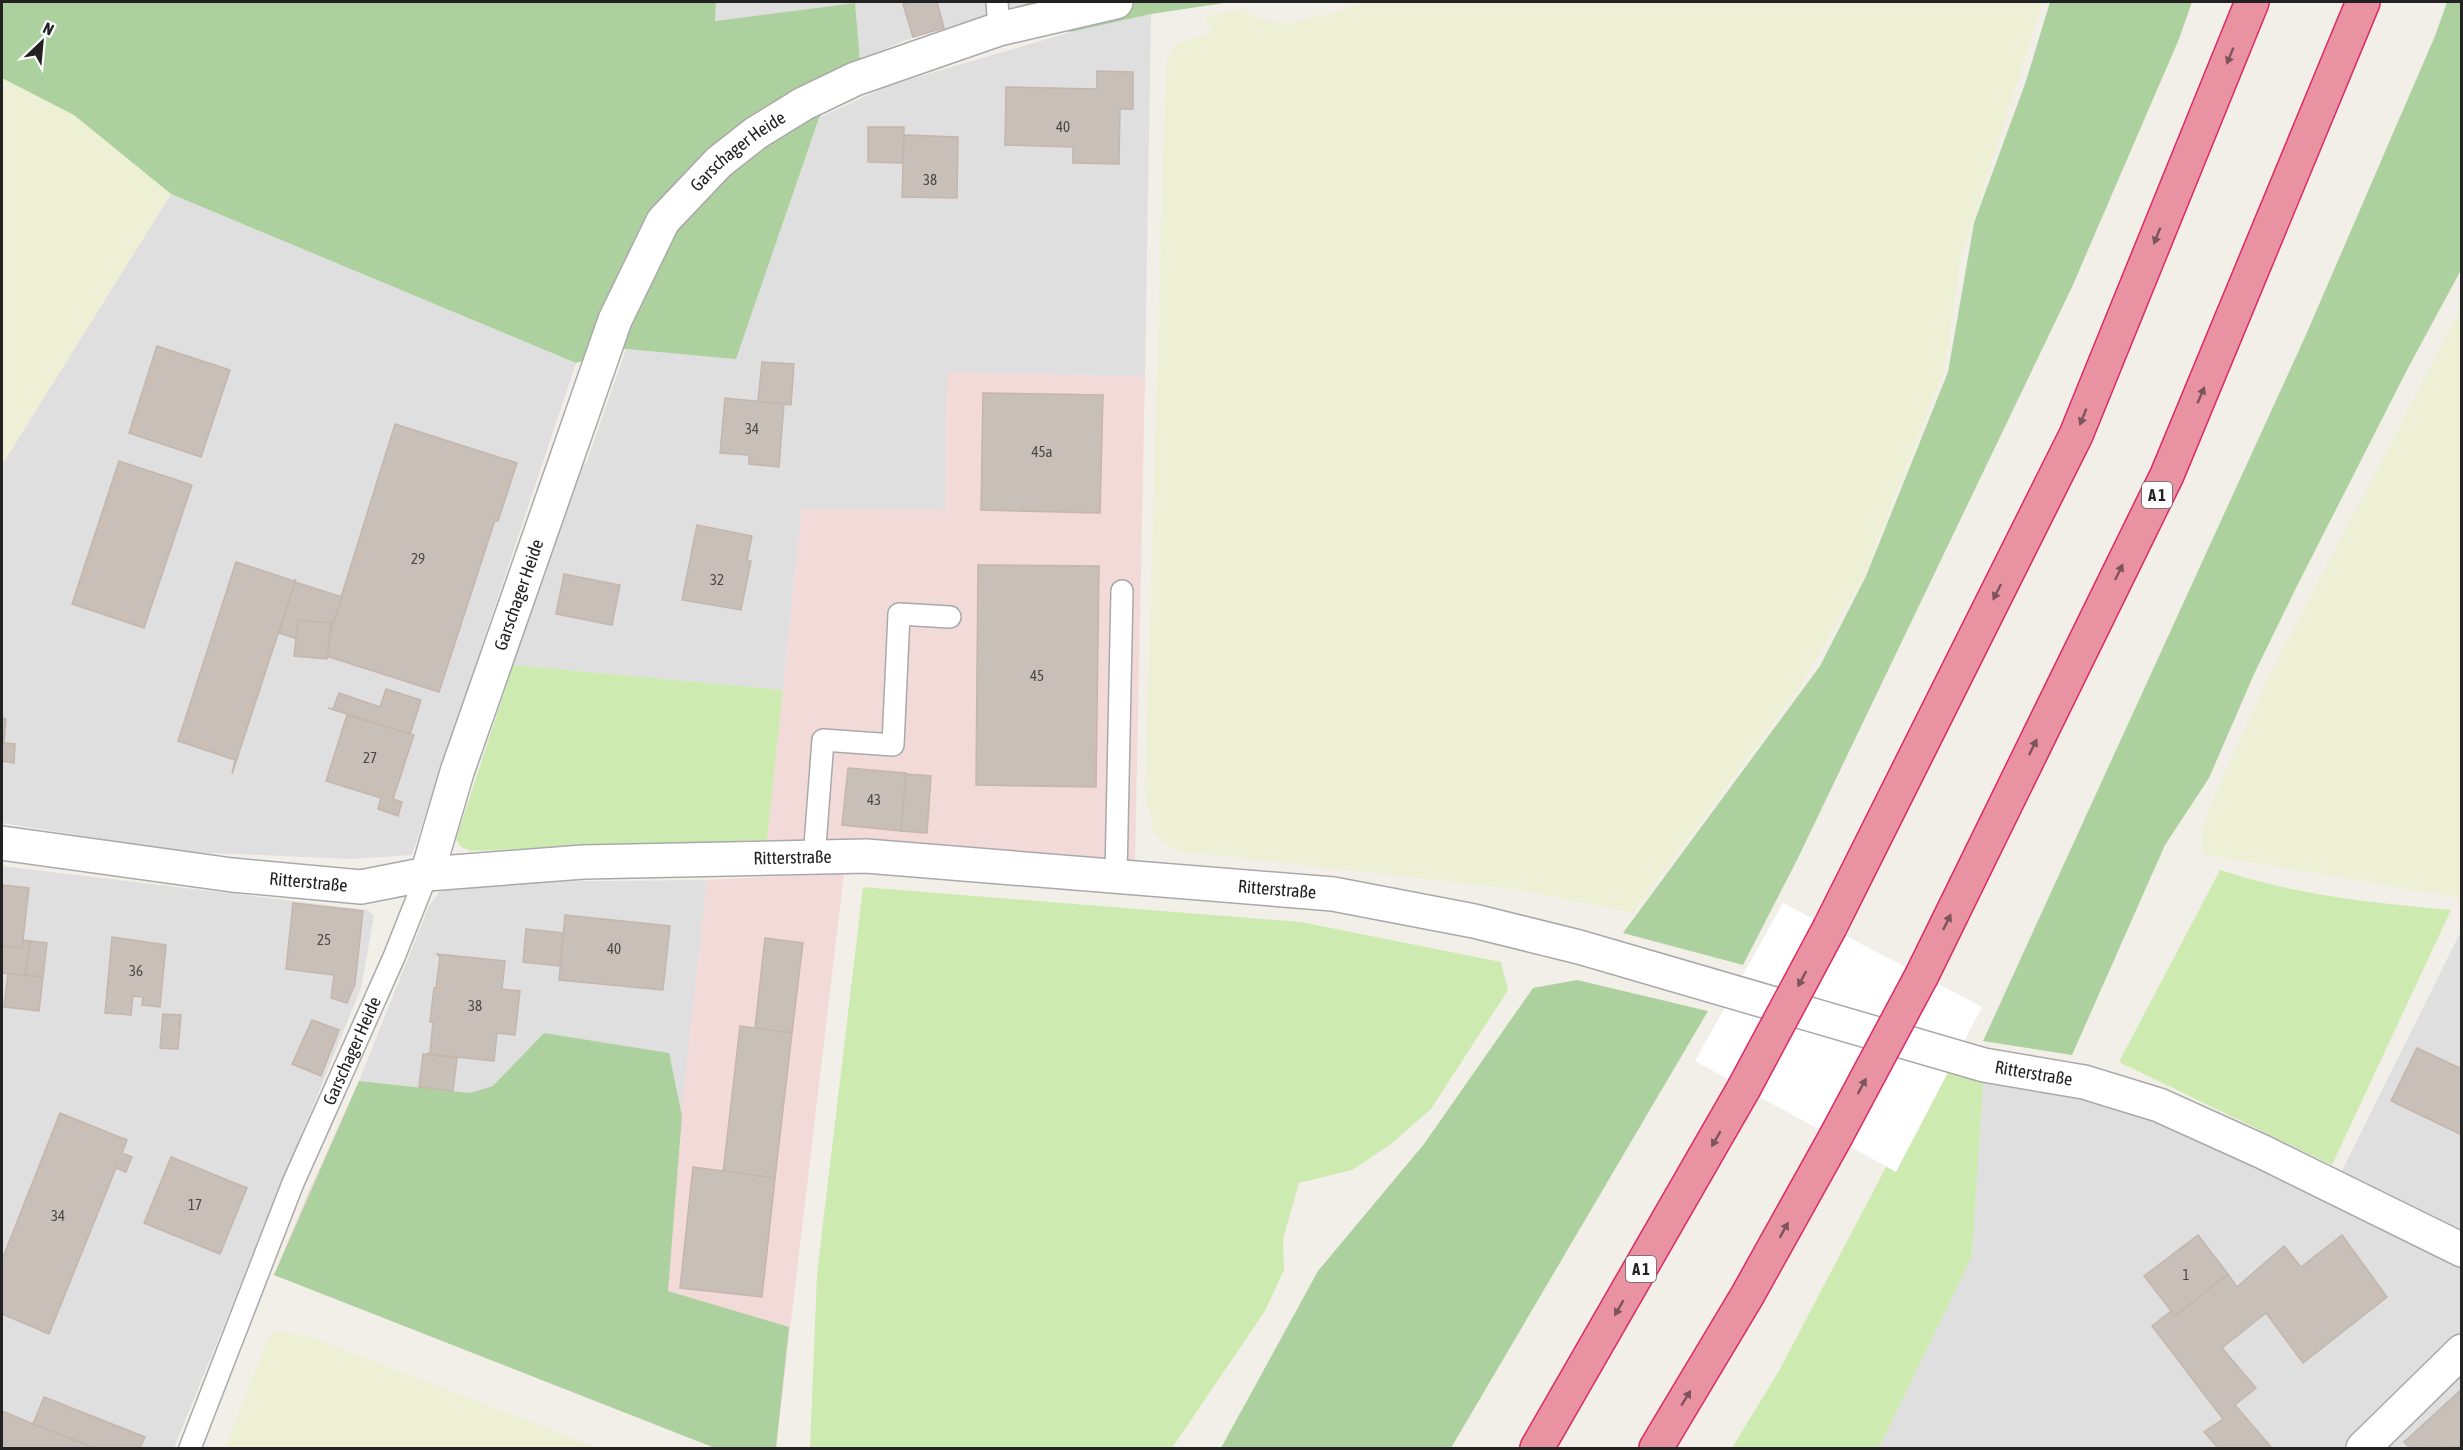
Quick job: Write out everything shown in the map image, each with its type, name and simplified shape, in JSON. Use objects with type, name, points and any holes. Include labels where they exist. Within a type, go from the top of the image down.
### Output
[{"type":"highway","name":"A 1","points":[[1537,1449],[1744,1088],[1830,927],[2076,435],[2252,2]]},
{"type":"highway","name":"A 1","points":[[1656,1449],[1747,1296],[1922,975],[2167,475],[2363,2]]},
{"type":"street","name":"Garschager Heide","points":[[427,874],[457,772],[611,330],[663,221],[719,162],[756,133],[803,104],[998,15],[1116,2]]},
{"type":"street","name":"Ritterstraße","points":[[2,843],[232,875],[361,887],[427,874],[583,862],[814,859],[866,856],[1116,876],[1204,886],[1333,894],[1474,921],[1580,947],[1984,1065],[2084,1083],[2159,1105],[2462,1250]]},
{"type":"street","points":[[2363,1449],[2462,1351]]},
{"type":"lane","points":[[1116,876],[1122,591]]},
{"type":"lane","points":[[814,859],[823,740],[893,745],[899,614],[950,617]]},
{"type":"lane","name":"Garschager Heide","points":[[190,1449],[293,1183],[394,957],[427,874]]},
{"type":"shaded area","points":[[716,2],[1027,2],[1010,18],[957,25],[906,40],[860,60],[855,4],[715,21]]},
{"type":"shaded area","points":[[1151,14],[1145,377],[948,372],[946,510],[802,509],[783,690],[513,665],[580,462],[586,464],[626,349],[736,358],[819,118],[887,86],[1071,32]]},
{"type":"shaded area","points":[[171,194],[576,363],[412,855],[351,859],[142,850],[95,845],[96,838],[2,823],[2,465]]},
{"type":"shaded area","points":[[947,372],[1145,377],[1135,861],[847,842],[767,840],[802,509],[945,510]]},
{"type":"shaded area","points":[[2,866],[368,910],[374,916],[361,988],[174,1448],[2,1448]]},
{"type":"shaded area","points":[[844,873],[776,1448],[715,1448],[274,1275],[307,1195],[359,1081],[681,1116],[707,880]]},
{"type":"shaded area","points":[[707,880],[682,1116],[359,1081],[429,906],[445,885],[464,882]]},
{"type":"shaded area","points":[[2461,931],[2461,1448],[1879,1448],[1972,1256],[1984,1065],[2084,1082],[2334,1187]]},
{"type":"green space","points":[[2,2],[716,2],[715,21],[855,3],[860,60],[819,118],[736,359],[626,349],[576,363],[171,194],[74,115],[2,78]]},
{"type":"green space","points":[[1027,2],[1231,2],[1151,14],[1071,32],[1010,18]]},
{"type":"green space","points":[[1362,2],[2043,2],[1961,258],[1945,368],[1864,576],[1798,690],[1633,913],[1514,889],[1180,851],[1165,844],[1154,833],[1145,794],[1166,62],[1178,43],[1212,33],[1206,17],[1244,8],[1257,18],[1285,24],[1338,12]]},
{"type":"green space","points":[[2050,2],[2192,2],[2179,39],[2072,287],[1797,860],[1743,965],[1623,933],[1820,666],[1866,576],[1948,372],[1974,223],[2026,81]]},
{"type":"green space","points":[[2447,2],[2461,2],[2461,270],[2408,368],[2296,588],[2255,672],[2209,778],[2165,845],[2072,1055],[1983,1041],[2305,337],[2435,36]]},
{"type":"green space","points":[[2,78],[74,115],[171,194],[2,464]]},
{"type":"green space","points":[[2461,309],[2461,898],[2203,854],[2202,831],[2218,788],[2272,670]]},
{"type":"green space","points":[[513,665],[783,690],[767,840],[470,851],[460,846],[456,839]]},
{"type":"green space","points":[[2220,870],[2277,886],[2334,897],[2451,910],[2332,1165],[2119,1062]]},
{"type":"green space","points":[[863,887],[1301,922],[1501,962],[1508,990],[1431,1109],[1391,1144],[1352,1170],[1299,1183],[1283,1239],[1284,1270],[1265,1311],[1172,1448],[810,1448],[817,1274]]},
{"type":"green space","points":[[1577,980],[1708,1011],[1451,1448],[1221,1448],[1318,1271],[1424,1144],[1533,988]]},
{"type":"green space","points":[[544,1033],[669,1053],[682,1116],[668,1291],[789,1327],[776,1448],[715,1448],[274,1275],[359,1081],[470,1093],[493,1086]]},
{"type":"green space","points":[[1939,1066],[1983,1083],[1972,1256],[1879,1448],[1732,1448],[1780,1369]]},
{"type":"green space","points":[[277,1331],[308,1336],[599,1448],[225,1448],[269,1336]]},
{"type":"pier","points":[[1783,903],[1982,1007],[1896,1172],[1695,1061]]},
{"type":"building","points":[[937,2],[944,28],[913,37],[903,4]]},
{"type":"building","points":[[1097,71],[1133,72],[1133,109],[1120,109],[1119,164],[1073,163],[1073,147],[1005,145],[1006,87],[1097,89]]},
{"type":"building","points":[[868,127],[904,127],[903,163],[868,162]]},
{"type":"building","points":[[904,135],[958,137],[957,198],[902,197]]},
{"type":"building","points":[[157,346],[230,370],[201,457],[129,433]]},
{"type":"building","points":[[762,362],[794,364],[791,405],[758,401]]},
{"type":"building","points":[[983,393],[1103,395],[1100,513],[981,510]]},
{"type":"building","points":[[725,398],[784,404],[779,467],[749,464],[749,455],[720,453]]},
{"type":"building","points":[[395,424],[517,463],[498,521],[495,520],[439,692],[323,655]]},
{"type":"building","points":[[119,461],[192,485],[144,628],[72,604]]},
{"type":"building","points":[[697,525],[752,536],[747,560],[751,561],[741,610],[682,600]]},
{"type":"building","points":[[236,562],[294,581],[296,579],[232,774],[235,760],[178,741]]},
{"type":"building","points":[[978,565],[1099,566],[1096,787],[976,785]]},
{"type":"building","points":[[564,574],[620,585],[612,625],[556,614]]},
{"type":"building","points":[[295,582],[342,597],[325,648],[279,633]]},
{"type":"building","points":[[298,620],[331,623],[327,659],[294,656]]},
{"type":"building","points":[[386,689],[421,700],[410,734],[328,708],[333,709],[339,693],[380,707]]},
{"type":"building","points":[[347,715],[414,735],[393,799],[402,802],[398,816],[378,809],[381,798],[326,781]]},
{"type":"building","points":[[2,718],[6,719],[4,743],[15,744],[14,763],[2,761]]},
{"type":"building","points":[[848,768],[906,773],[901,831],[842,825]]},
{"type":"building","points":[[906,774],[931,776],[927,833],[901,831]]},
{"type":"building","points":[[2,885],[29,888],[22,948],[2,946]]},
{"type":"building","points":[[293,903],[363,911],[355,984],[347,1003],[331,998],[334,975],[286,969]]},
{"type":"building","points":[[565,915],[670,926],[663,990],[559,980]]},
{"type":"building","points":[[526,929],[563,933],[560,966],[523,962]]},
{"type":"building","points":[[112,937],[166,945],[160,1007],[142,1005],[143,997],[133,996],[131,1015],[105,1013]]},
{"type":"building","points":[[765,938],[803,943],[792,1033],[755,1028]]},
{"type":"building","points":[[23,940],[30,941],[25,976],[2,973],[2,946],[22,948]]},
{"type":"building","points":[[30,941],[47,943],[43,977],[25,976]]},
{"type":"building","points":[[437,954],[505,961],[502,989],[520,991],[515,1035],[497,1033],[494,1061],[427,1054],[430,1052],[433,1022],[430,1022],[440,957]]},
{"type":"building","points":[[8,974],[43,977],[39,1011],[4,1007]]},
{"type":"building","points":[[163,1014],[181,1015],[178,1049],[160,1048]]},
{"type":"building","points":[[312,1020],[339,1030],[321,1076],[292,1064]]},
{"type":"building","points":[[740,1026],[792,1033],[775,1178],[723,1173]]},
{"type":"building","points":[[2417,1048],[2462,1069],[2462,1135],[2391,1101]]},
{"type":"building","points":[[423,1054],[457,1058],[453,1091],[419,1087]]},
{"type":"building","points":[[60,1113],[127,1140],[122,1153],[132,1157],[126,1172],[116,1168],[49,1334],[2,1314],[2,1260]]},
{"type":"building","points":[[171,1157],[247,1188],[220,1254],[144,1223]]},
{"type":"building","points":[[693,1167],[775,1178],[762,1297],[680,1288]]},
{"type":"building","points":[[2198,1235],[2228,1274],[2175,1316],[2144,1276]]},
{"type":"building","points":[[2342,1235],[2387,1297],[2303,1363],[2266,1313],[2222,1348],[2256,1388],[2235,1405],[2272,1448],[2218,1448],[2204,1432],[2223,1419],[2152,1326],[2171,1311],[2175,1316],[2228,1274],[2237,1287],[2284,1246],[2301,1267]]},
{"type":"building","points":[[2462,1389],[2462,1447],[2410,1448],[2404,1442]]},
{"type":"building","points":[[44,1397],[145,1437],[140,1448],[95,1448],[33,1424]]},
{"type":"building","points":[[2,1411],[33,1424],[95,1448],[2,1448]]}]
